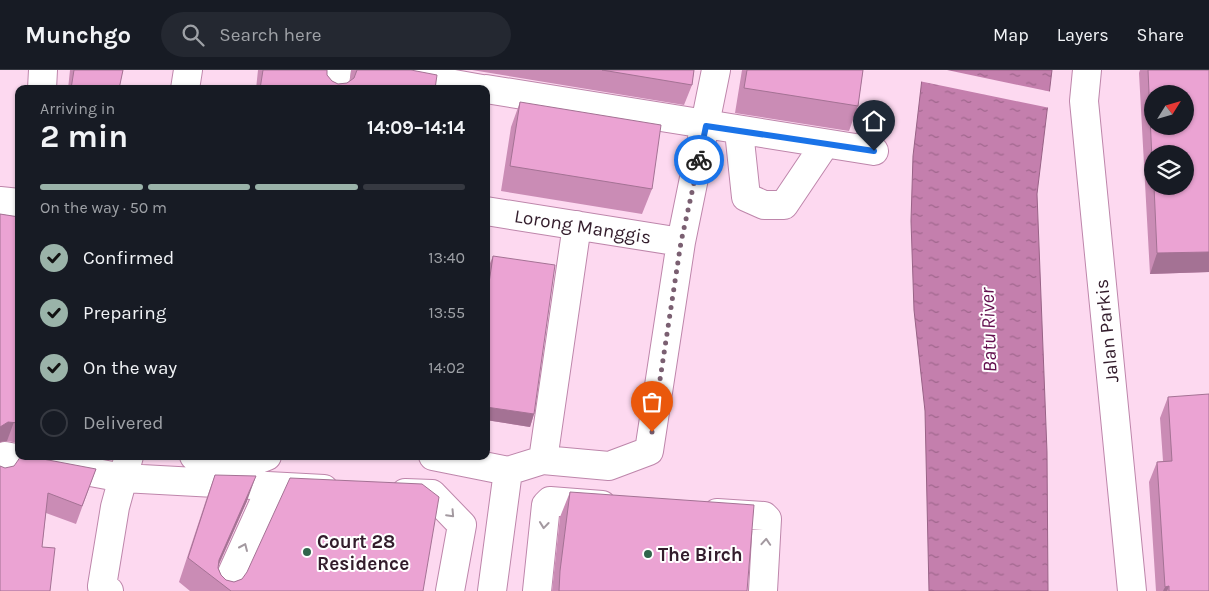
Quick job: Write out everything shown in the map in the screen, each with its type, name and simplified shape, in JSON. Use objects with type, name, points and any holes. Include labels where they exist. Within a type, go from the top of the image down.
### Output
[{"type":"street","points":[[42,85],[43,70]]},
{"type":"street","points":[[186,85],[188,70]]},
{"type":"street","points":[[335,85],[337,70]]},
{"type":"street","points":[[375,70],[460,85]]},
{"type":"street","points":[[453,460],[508,471],[543,460],[609,466],[650,451],[681,242],[716,70]]},
{"type":"street","name":"Jalan Parkis","points":[[1087,70],[1084,100],[1132,591]]},
{"type":"street","points":[[490,90],[706,126],[874,151]]},
{"type":"street","points":[[739,131],[746,197],[764,204],[784,204],[825,144]]},
{"type":"street","points":[[0,200],[15,202]]},
{"type":"street","name":"Lorong Manggis","points":[[490,212],[681,242]]},
{"type":"street","points":[[543,460],[577,225]]},
{"type":"street","points":[[0,471],[2,459],[5,456],[15,457]]},
{"type":"street","points":[[49,460],[126,467],[271,487],[347,490]]},
{"type":"street","points":[[104,589],[115,507],[126,467]]},
{"type":"street","points":[[492,591],[508,471]]},
{"type":"street","points":[[224,591],[271,487]]},
{"type":"street","points":[[376,491],[432,494],[462,525],[450,591]]},
{"type":"street","points":[[537,591],[546,505],[550,501],[628,507]]},
{"type":"street","points":[[696,511],[764,516],[767,520],[763,591]]},
{"type":"water","name":"Batu River","points":[[923,70],[1052,70],[1037,194],[1047,452],[1048,591],[929,591],[925,411],[914,310],[911,221],[913,156]]},
{"type":"pier","points":[[921,70],[947,70],[1052,92],[1050,108],[919,81]]},
{"type":"building","points":[[74,70],[123,70],[120,85],[72,85]]},
{"type":"building","points":[[263,70],[327,70],[327,75],[338,84],[347,83],[354,78],[357,70],[411,70],[437,75],[436,85],[261,85]]},
{"type":"building","points":[[602,70],[694,70],[692,85]]},
{"type":"building","points":[[747,70],[863,70],[858,106],[744,88]]},
{"type":"building","points":[[1148,70],[1209,70],[1209,252],[1157,253],[1154,195],[1194,195],[1194,145],[1151,145],[1151,135],[1194,135],[1194,85],[1149,85]]},
{"type":"building","points":[[520,102],[661,125],[652,189],[510,166]]},
{"type":"building","points":[[0,214],[15,216],[15,423],[8,422],[0,427]]},
{"type":"building","points":[[493,256],[555,265],[534,414],[490,408],[490,276]]},
{"type":"building","points":[[1209,394],[1209,591],[1169,591],[1169,586],[1165,587],[1157,462],[1172,461],[1168,397]]},
{"type":"building","points":[[18,460],[48,460],[96,469],[82,506],[48,493],[42,547],[55,548],[50,591],[0,591],[0,466],[5,468],[14,466]]},
{"type":"building","name":"Court 28 Residence","points":[[215,475],[256,476],[219,560],[218,568],[221,575],[226,580],[234,582],[242,579],[247,572],[290,478],[422,484],[439,497],[423,591],[231,591],[188,558]]},
{"type":"building","name":"The Birch","points":[[570,492],[754,505],[747,591],[559,591]]},
{"type":"way so far","points":[[652,432],[681,242],[699,160]]},
{"type":"place","name":"Court 28 Residence","points":[[307,552]]},
{"type":"place","name":"The Birch","points":[[648,554]]},
{"type":"route","points":[[699,160],[706,126],[874,151]]}]
